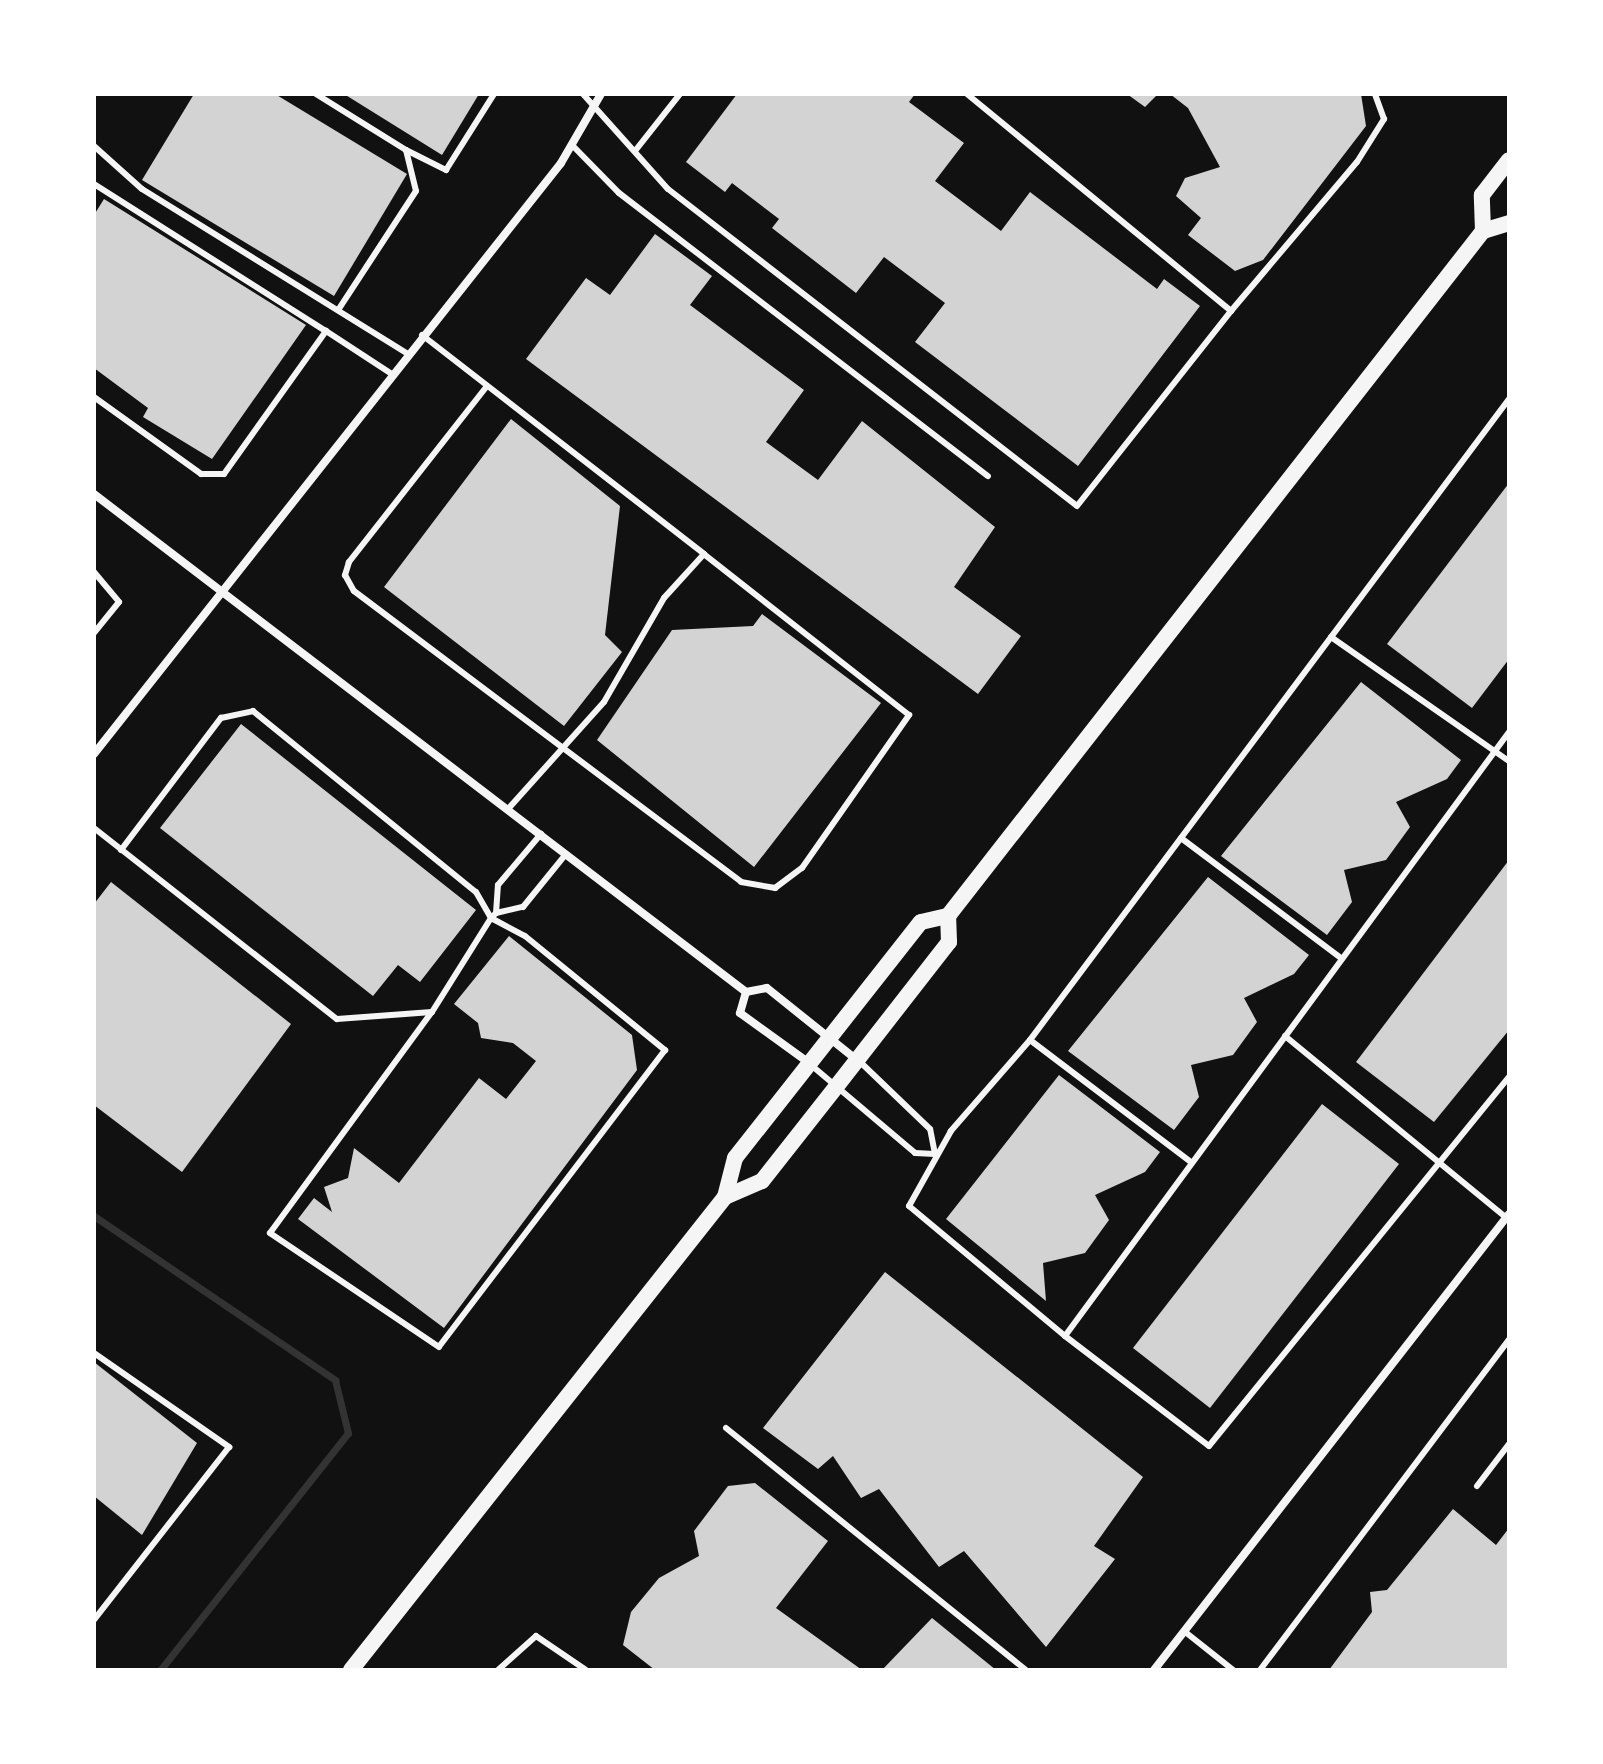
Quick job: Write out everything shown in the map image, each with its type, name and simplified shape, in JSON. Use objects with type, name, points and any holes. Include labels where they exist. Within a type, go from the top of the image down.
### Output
[{"type":"main road","points":[[1483,231],[1482,195],[1509,160]]},
{"type":"main road","points":[[351,1670],[725,1197],[735,1158],[921,922],[948,916],[1483,231],[1509,223]]},
{"type":"main road","points":[[725,1197],[762,1181],[949,942],[948,916]]},
{"type":"street","points":[[94,754],[572,145],[601,94]]},
{"type":"street","points":[[94,494],[746,992],[767,988],[833,1037],[857,1060]]},
{"type":"street","points":[[746,992],[740,1013],[811,1065]]},
{"type":"street","points":[[1154,1670],[1508,1217]]},
{"type":"lane","points":[[316,94],[406,150],[446,170],[494,94]]},
{"type":"lane","points":[[583,94],[668,189],[1077,506],[1231,311],[1357,162],[1384,119],[1375,94]]},
{"type":"lane","points":[[635,151],[680,94]]},
{"type":"lane","points":[[967,94],[1231,311]]},
{"type":"lane","points":[[572,145],[619,193],[988,476]]},
{"type":"lane","points":[[94,146],[142,189],[408,354]]},
{"type":"lane","points":[[338,310],[416,191],[406,150]]},
{"type":"lane","points":[[94,184],[392,374]]},
{"type":"lane","points":[[94,397],[201,474],[224,474],[326,331]]},
{"type":"lane","points":[[422,335],[909,715],[802,868],[775,888],[741,882],[560,750],[354,591],[345,575],[487,386]]},
{"type":"lane","points":[[1509,399],[1030,1040],[935,1154],[909,1206],[1065,1336],[1209,1446],[1509,1077]]},
{"type":"lane","points":[[509,808],[604,702],[664,598],[704,554]]},
{"type":"lane","points":[[94,572],[119,602],[94,633]]},
{"type":"lane","points":[[1331,637],[1509,761]]},
{"type":"lane","points":[[121,850],[221,718],[253,711],[476,892],[494,916],[525,936],[665,1050],[439,1347],[270,1233],[432,1012],[494,916],[498,885],[541,834]]},
{"type":"lane","points":[[1065,1336],[1509,732]]},
{"type":"lane","points":[[94,828],[337,1019],[432,1012]]},
{"type":"lane","points":[[1181,838],[1342,959]]},
{"type":"lane","points":[[494,916],[523,907],[566,854]]},
{"type":"lane","points":[[1285,1036],[1441,1158],[1508,1217]]},
{"type":"lane","points":[[1030,1040],[1192,1163]]},
{"type":"lane","points":[[857,1060],[930,1129],[935,1154]]},
{"type":"lane","points":[[811,1065],[915,1153],[935,1154]]},
{"type":"lane","points":[[1260,1670],[1509,1339]]},
{"type":"lane","points":[[94,1353],[229,1447],[94,1620]]},
{"type":"lane","points":[[726,1428],[1026,1670]]},
{"type":"lane","points":[[1477,1486],[1509,1444]]},
{"type":"lane","points":[[1184,1631],[1233,1670]]},
{"type":"lane","points":[[498,1670],[536,1636],[586,1670]]},
{"type":"building","points":[[194,94],[275,94],[407,174],[334,296],[142,180]]},
{"type":"building","points":[[344,94],[479,94],[442,155]]},
{"type":"building","points":[[737,94],[915,94],[909,102],[964,143],[935,181],[1001,231],[1030,192],[1157,289],[1164,279],[1200,306],[1078,466],[915,342],[945,303],[884,257],[856,293],[772,228],[779,219],[732,183],[725,192],[686,162]]},
{"type":"building","points":[[1127,94],[1158,94],[1145,107]]},
{"type":"building","points":[[1170,94],[1361,94],[1366,126],[1263,260],[1235,271],[1188,235],[1201,218],[1176,196],[1185,178],[1220,167],[1188,108]]},
{"type":"building","points":[[104,199],[306,325],[212,459],[143,417],[148,408],[94,368],[94,215]]},
{"type":"building","points":[[655,234],[712,276],[690,305],[804,390],[766,442],[818,480],[862,421],[995,527],[954,587],[1021,636],[978,694],[526,359],[586,278],[610,295]]},
{"type":"building","points":[[511,419],[620,506],[605,635],[622,652],[564,726],[384,587]]},
{"type":"building","points":[[1509,483],[1509,659],[1472,708],[1387,644]]},
{"type":"building","points":[[762,614],[881,703],[754,867],[597,740],[672,630],[753,626]]},
{"type":"building","points":[[1361,682],[1461,760],[1447,779],[1396,802],[1410,827],[1386,860],[1344,870],[1352,902],[1327,935],[1221,856]]},
{"type":"building","points":[[241,724],[476,910],[420,982],[398,965],[373,996],[160,828]]},
{"type":"building","points":[[1509,860],[1509,1030],[1434,1122],[1356,1062]]},
{"type":"building","points":[[1208,877],[1309,955],[1294,974],[1244,998],[1257,1022],[1233,1055],[1191,1065],[1199,1097],[1174,1130],[1068,1051]]},
{"type":"building","points":[[111,882],[291,1024],[182,1172],[94,1105],[94,904]]},
{"type":"building","points":[[509,936],[632,1035],[637,1070],[444,1328],[298,1219],[314,1198],[332,1212],[324,1187],[348,1178],[354,1148],[399,1183],[479,1078],[506,1099],[536,1061],[513,1043],[481,1038],[478,1023],[454,1004]]},
{"type":"building","points":[[1059,1075],[1160,1152],[1145,1172],[1095,1195],[1109,1220],[1085,1253],[1043,1263],[1046,1301],[946,1219]]},
{"type":"building","points":[[1322,1104],[1399,1164],[1210,1408],[1133,1348]]},
{"type":"building","points":[[885,1272],[1143,1477],[1094,1546],[1115,1559],[1046,1647],[964,1551],[939,1567],[879,1489],[861,1498],[833,1456],[818,1469],[763,1428]]},
{"type":"building","points":[[94,1362],[197,1443],[142,1535],[94,1496]]},
{"type":"building","points":[[755,1483],[828,1541],[776,1608],[862,1670],[655,1670],[623,1645],[631,1612],[659,1578],[699,1556],[694,1531],[728,1486]]},
{"type":"building","points":[[1453,1509],[1496,1545],[1509,1528],[1509,1670],[1329,1670],[1372,1612],[1370,1592],[1387,1590]]},
{"type":"building","points":[[932,1618],[996,1670],[882,1670]]},
{"type":"waterway","points":[[94,1216],[335,1380],[348,1433],[160,1670]]}]
